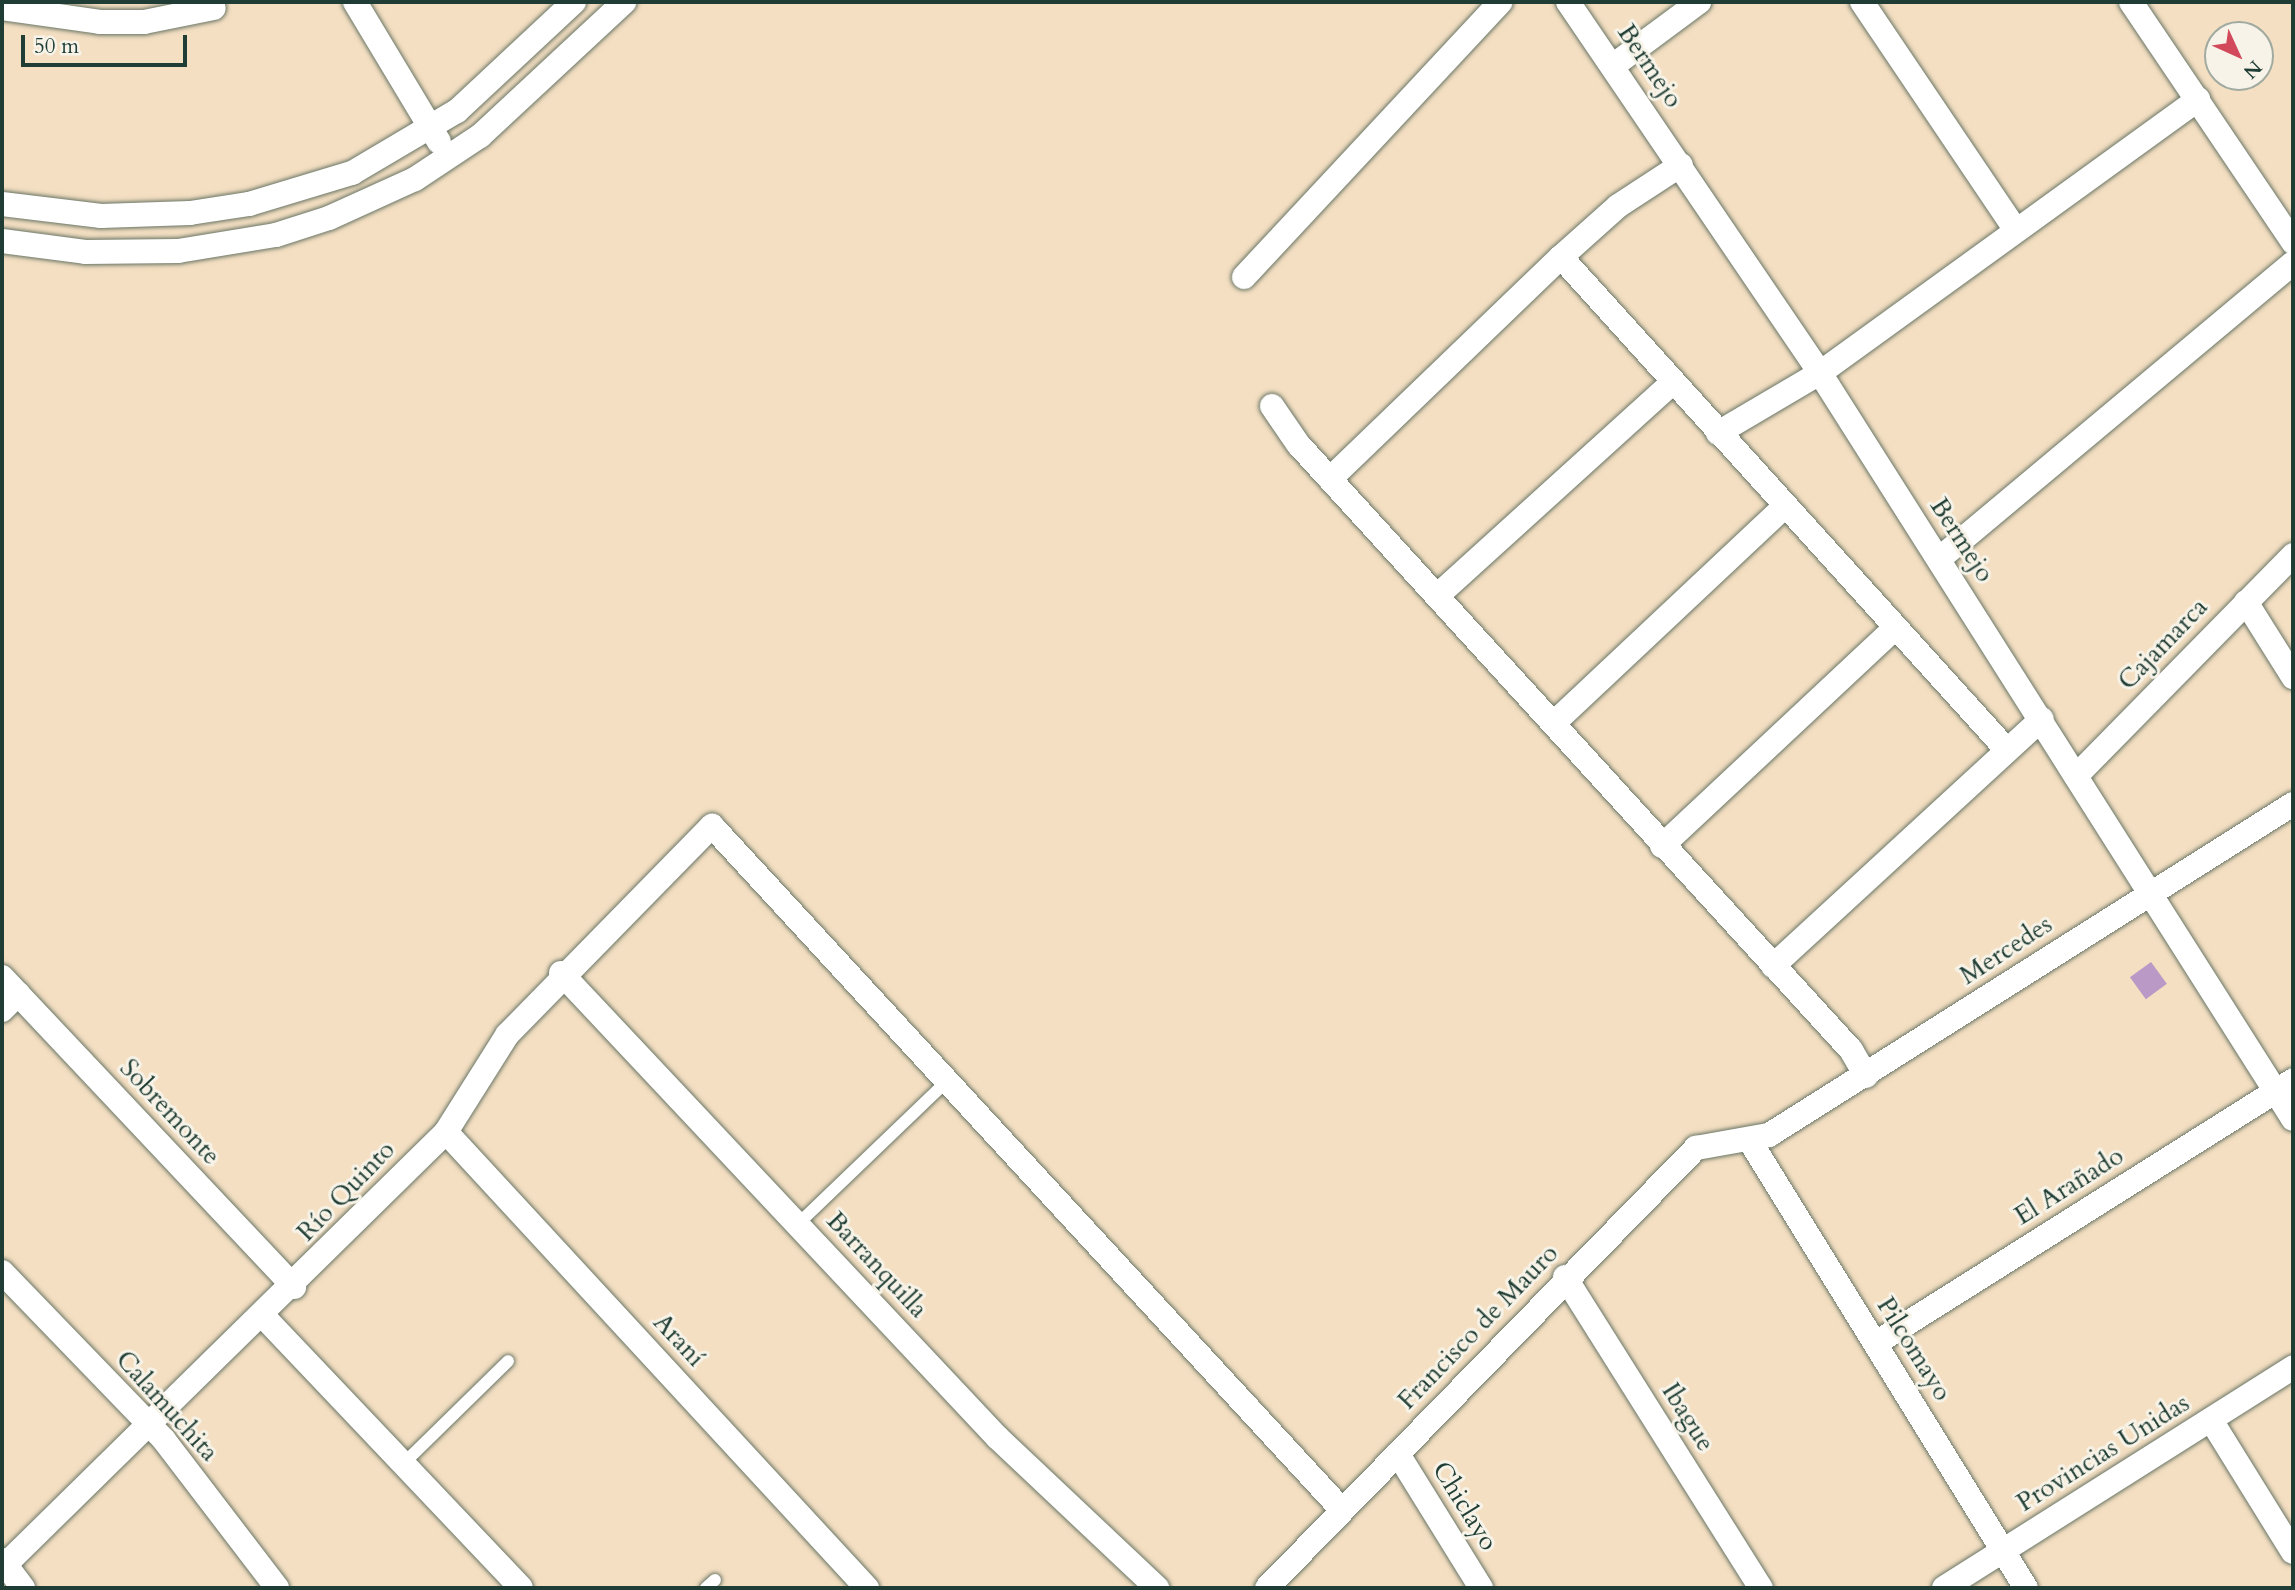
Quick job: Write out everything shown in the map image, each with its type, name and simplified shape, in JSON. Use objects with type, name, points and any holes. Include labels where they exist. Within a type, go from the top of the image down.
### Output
[{"type":"street","points":[[355,2],[449,158]]},
{"type":"street","points":[[2,204],[141,217],[249,204],[352,173],[430,129],[482,90],[575,2]]},
{"type":"street","points":[[2,241],[85,252],[226,245],[375,200],[449,158],[530,94],[624,2]]},
{"type":"street","points":[[1244,277],[1500,2]]},
{"type":"street","name":"Bermejo","points":[[1568,2],[1614,65],[1820,373],[2151,892],[2284,1086],[2293,1119]]},
{"type":"street","points":[[1614,65],[1699,2]]},
{"type":"street","points":[[1862,2],[2016,229]]},
{"type":"street","points":[[2131,2],[2293,242]]},
{"type":"street","points":[[2,8],[100,23],[144,22],[219,4]]},
{"type":"street","points":[[1718,433],[1820,373],[2198,99]]},
{"type":"street","points":[[1330,479],[1561,257],[1618,206],[1681,165]]},
{"type":"street","points":[[1561,257],[1783,508],[2007,750]]},
{"type":"street","points":[[1939,559],[2293,263]]},
{"type":"street","points":[[1437,596],[1672,383]]},
{"type":"street","points":[[1272,406],[1330,479],[1773,966],[1866,1076]]},
{"type":"street","points":[[1554,723],[1783,508]]},
{"type":"street","name":"Cajamarca","points":[[2077,776],[2293,555]]},
{"type":"street","points":[[2246,601],[2293,677]]},
{"type":"street","points":[[1662,846],[1895,629]]},
{"type":"street","points":[[1773,966],[2042,719]]},
{"type":"street","name":"Mercedes","points":[[1750,1141],[1866,1076],[2293,804]]},
{"type":"street","name":"Río Quinto","points":[[3,1564],[264,1317],[446,1132],[507,1035],[561,973],[702,829],[712,826],[723,836],[948,1080]]},
{"type":"street","name":"Barranquilla","points":[[561,973],[1027,1468],[1157,1588]]},
{"type":"street","name":"Sobremonte","points":[[7,994],[294,1287]]},
{"type":"street","points":[[948,1080],[1342,1510]]},
{"type":"street","name":"El Arañado","points":[[1876,1343],[2284,1086]]},
{"type":"street","name":"Araní","points":[[446,1132],[867,1588]]},
{"type":"street","name":"Francisco de Mauro","points":[[1267,1588],[1565,1277],[1696,1148],[1750,1141]]},
{"type":"street","name":"Pilcomayo","points":[[1750,1141],[2026,1588]]},
{"type":"street","name":"Calamuchita","points":[[2,1272],[148,1424],[277,1588]]},
{"type":"street","name":"Ibague","points":[[1565,1277],[1760,1588]]},
{"type":"street","points":[[264,1317],[521,1588]]},
{"type":"street","name":"Provincias Unidas","points":[[1944,1588],[2293,1367]]},
{"type":"street","points":[[2211,1420],[2293,1552]]},
{"type":"street","name":"Chiclayo","points":[[1398,1454],[1481,1588]]},
{"type":"street","points":[[3,1564],[23,1588]]},
{"type":"lane","points":[[798,1224],[948,1080]]},
{"type":"lane","points":[[403,1464],[508,1361]]},
{"type":"building","points":[[2151,962],[2167,984],[2146,999],[2130,977]]}]
